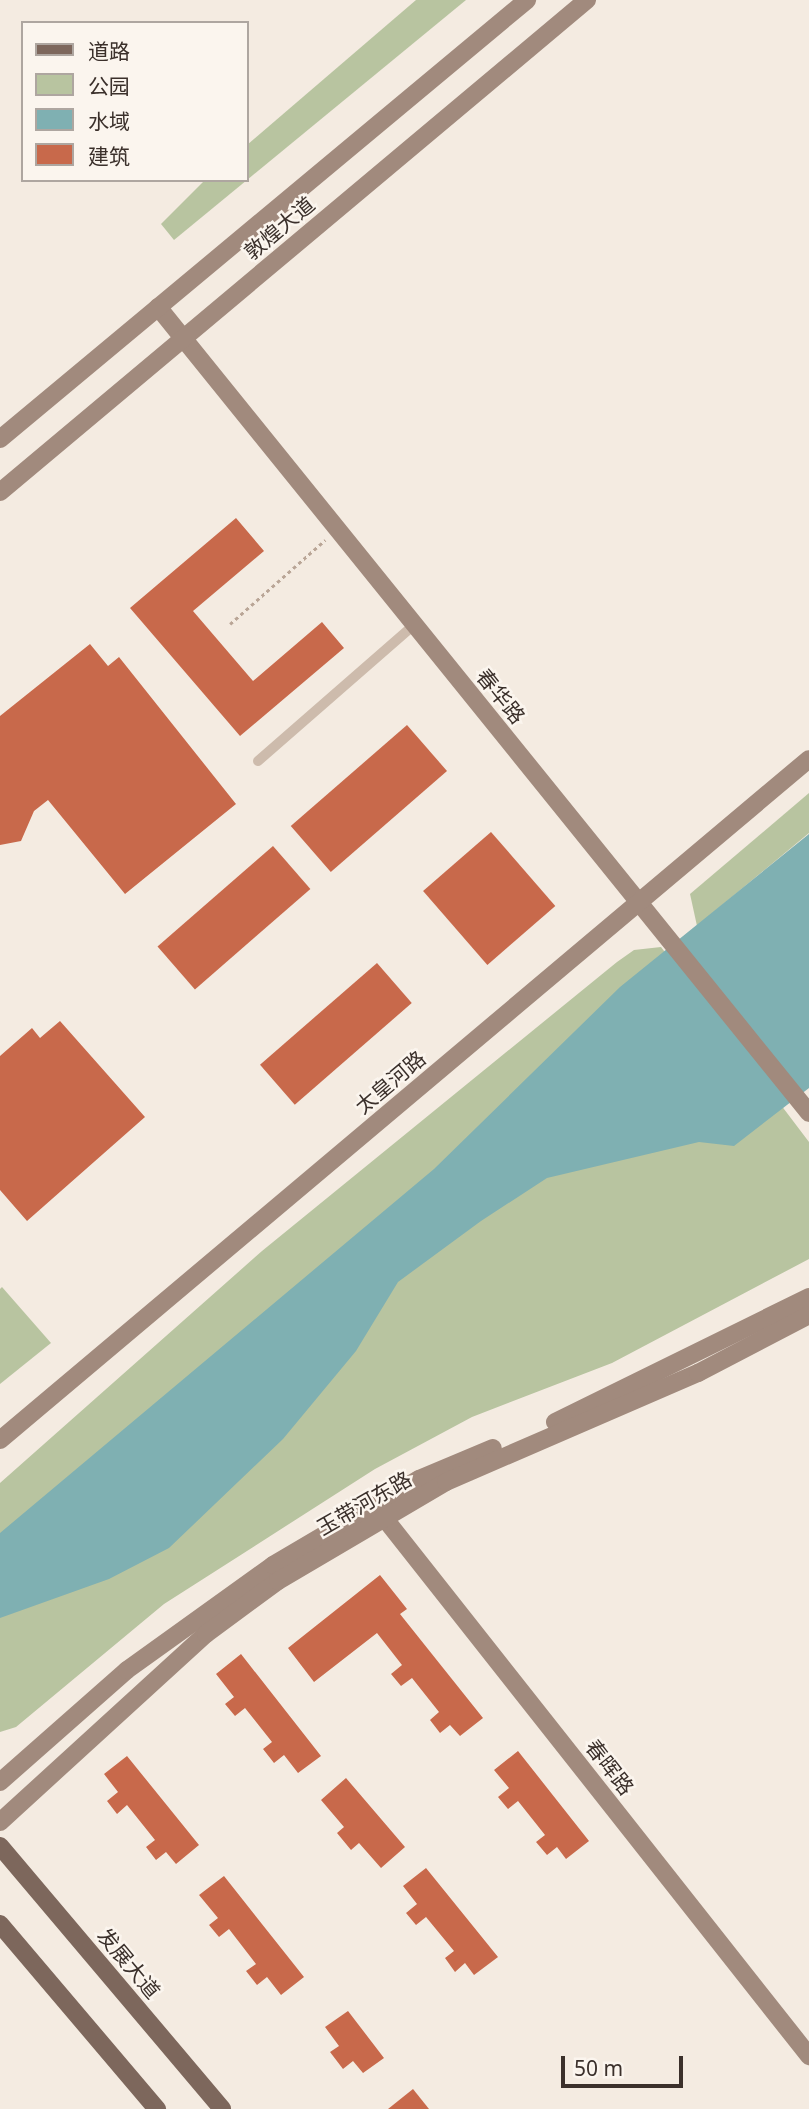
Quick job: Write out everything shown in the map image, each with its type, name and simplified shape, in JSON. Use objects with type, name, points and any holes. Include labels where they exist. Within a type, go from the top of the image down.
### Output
[{"type":"main road","name":"发展大道","points":[[0,1846],[222,2109]]},
{"type":"main road","points":[[0,1924],[157,2109]]},
{"type":"street","name":"敦煌大道","points":[[0,439],[527,0]]},
{"type":"street","name":"敦煌大道","points":[[0,492],[587,0]]},
{"type":"street","name":"春华路","points":[[158,307],[807,1111]]},
{"type":"street","name":"太皇河路","points":[[0,1440],[809,759]]},
{"type":"street","name":"玉带河东路","points":[[0,1782],[127,1670],[273,1565],[809,1297]]},
{"type":"street","name":"玉带河东路","points":[[0,1822],[206,1634],[379,1511],[809,1315]]},
{"type":"street","name":"春晖路","points":[[379,1511],[809,2056]]},
{"type":"lane","points":[[258,761],[415,624]]},
{"type":"path","points":[[230,624],[338,528]]},
{"type":"green space","points":[[416,0],[466,0],[248,179],[248,144]]},
{"type":"green space","points":[[203,182],[245,182],[174,240],[161,224]]},
{"type":"green space","points":[[809,793],[809,833],[697,926],[690,894]]},
{"type":"green space","points":[[661,947],[809,1142],[809,1259],[612,1363],[472,1417],[375,1469],[164,1604],[16,1727],[0,1732],[0,1483],[262,1251],[617,962],[634,950]]},
{"type":"green space","points":[[2,1287],[51,1343],[0,1384],[0,1289]]},
{"type":"water","points":[[809,834],[809,1088],[734,1146],[699,1142],[547,1178],[481,1221],[398,1282],[356,1351],[283,1439],[169,1548],[109,1579],[0,1618],[0,1533],[434,1169],[620,987]]},
{"type":"building","points":[[236,518],[264,551],[193,611],[253,681],[322,622],[344,648],[240,736],[130,608]]},
{"type":"building","points":[[90,644],[108,666],[119,657],[236,804],[125,894],[48,800],[34,811],[21,841],[0,845],[0,716]]},
{"type":"building","points":[[407,725],[447,771],[331,872],[291,826]]},
{"type":"building","points":[[491,832],[555,906],[487,965],[423,891]]},
{"type":"building","points":[[273,846],[310,889],[195,989],[158,946]]},
{"type":"building","points":[[377,963],[412,1003],[295,1105],[260,1065]]},
{"type":"building","points":[[60,1021],[145,1117],[27,1221],[0,1190],[0,1056],[32,1028],[40,1038]]},
{"type":"building","points":[[380,1575],[407,1609],[400,1614],[483,1718],[460,1736],[450,1725],[440,1733],[430,1720],[439,1712],[412,1678],[401,1686],[391,1674],[402,1665],[377,1633],[314,1682],[288,1648]]},
{"type":"building","points":[[241,1654],[321,1756],[298,1773],[284,1755],[274,1763],[263,1749],[272,1742],[245,1708],[235,1716],[225,1704],[234,1697],[216,1674]]},
{"type":"building","points":[[518,1751],[589,1841],[566,1859],[557,1847],[547,1855],[536,1842],[545,1835],[518,1801],[508,1809],[498,1797],[509,1788],[494,1770]]},
{"type":"building","points":[[127,1756],[199,1845],[176,1864],[166,1852],[156,1860],[146,1847],[155,1840],[127,1805],[117,1814],[107,1801],[118,1792],[104,1774]]},
{"type":"building","points":[[346,1778],[405,1847],[381,1868],[359,1843],[351,1850],[337,1833],[344,1827],[321,1800]]},
{"type":"building","points":[[426,1868],[498,1957],[474,1975],[465,1963],[455,1972],[445,1958],[454,1951],[426,1917],[416,1925],[406,1913],[417,1904],[403,1886]]},
{"type":"building","points":[[224,1876],[304,1977],[281,1995],[267,1977],[257,1985],[246,1971],[256,1964],[229,1929],[219,1937],[209,1925],[218,1918],[199,1895]]},
{"type":"building","points":[[348,2011],[384,2058],[363,2073],[353,2061],[343,2069],[330,2052],[339,2046],[325,2027]]},
{"type":"building","points":[[413,2089],[429,2109],[388,2109]]}]
